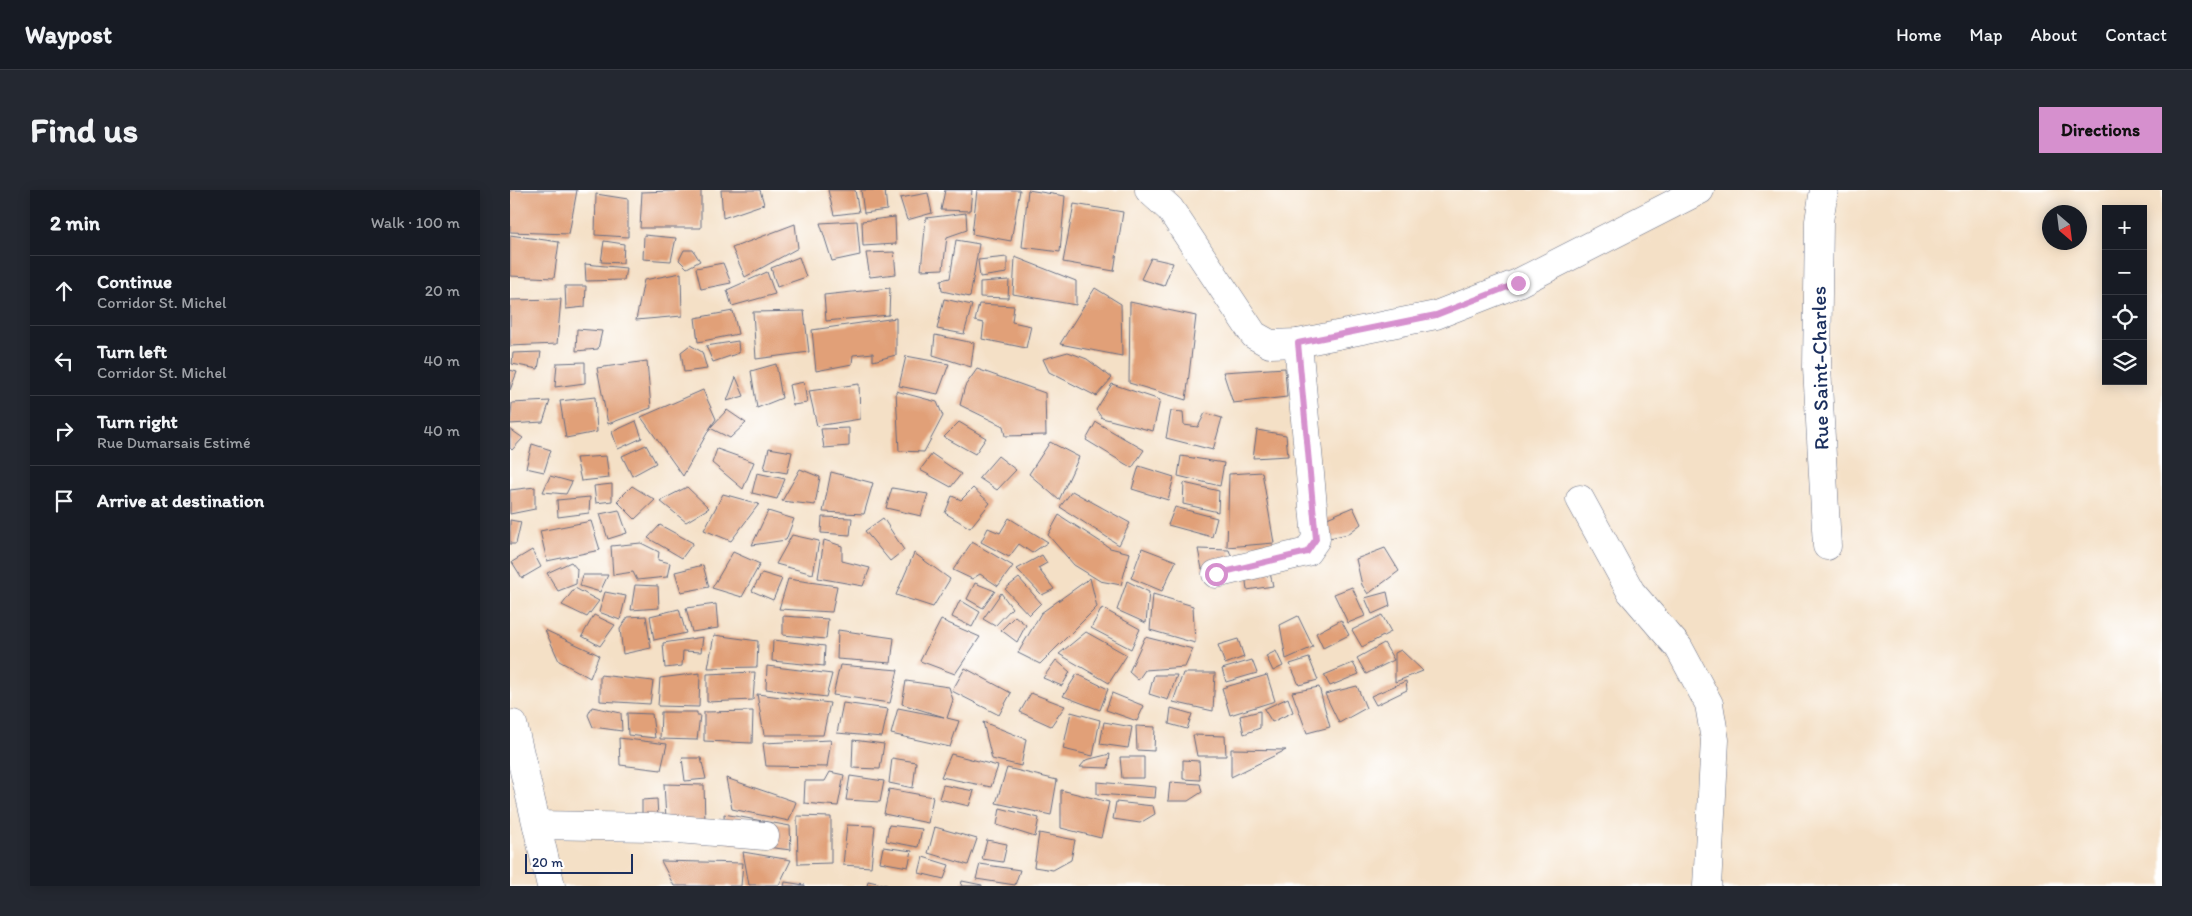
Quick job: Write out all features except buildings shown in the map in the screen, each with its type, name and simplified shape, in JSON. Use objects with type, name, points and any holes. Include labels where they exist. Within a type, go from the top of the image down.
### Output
[{"type":"street","points":[[1149,190],[1170,209],[1254,334],[1270,344],[1298,343],[1436,315],[1518,283],[1700,190]]},
{"type":"street","name":"Rue Saint-Charles","points":[[1824,190],[1819,221],[1817,367],[1827,546]]},
{"type":"street","points":[[1216,574],[1307,552],[1316,539],[1298,343]]},
{"type":"street","points":[[1580,499],[1631,592],[1679,648],[1709,704],[1715,740],[1707,886]]},
{"type":"street","points":[[513,724],[552,886]]},
{"type":"street","points":[[537,825],[652,827],[764,836]]},
{"type":"route","points":[[1216,574],[1307,552],[1316,539],[1298,343],[1436,315],[1518,283]]}]
